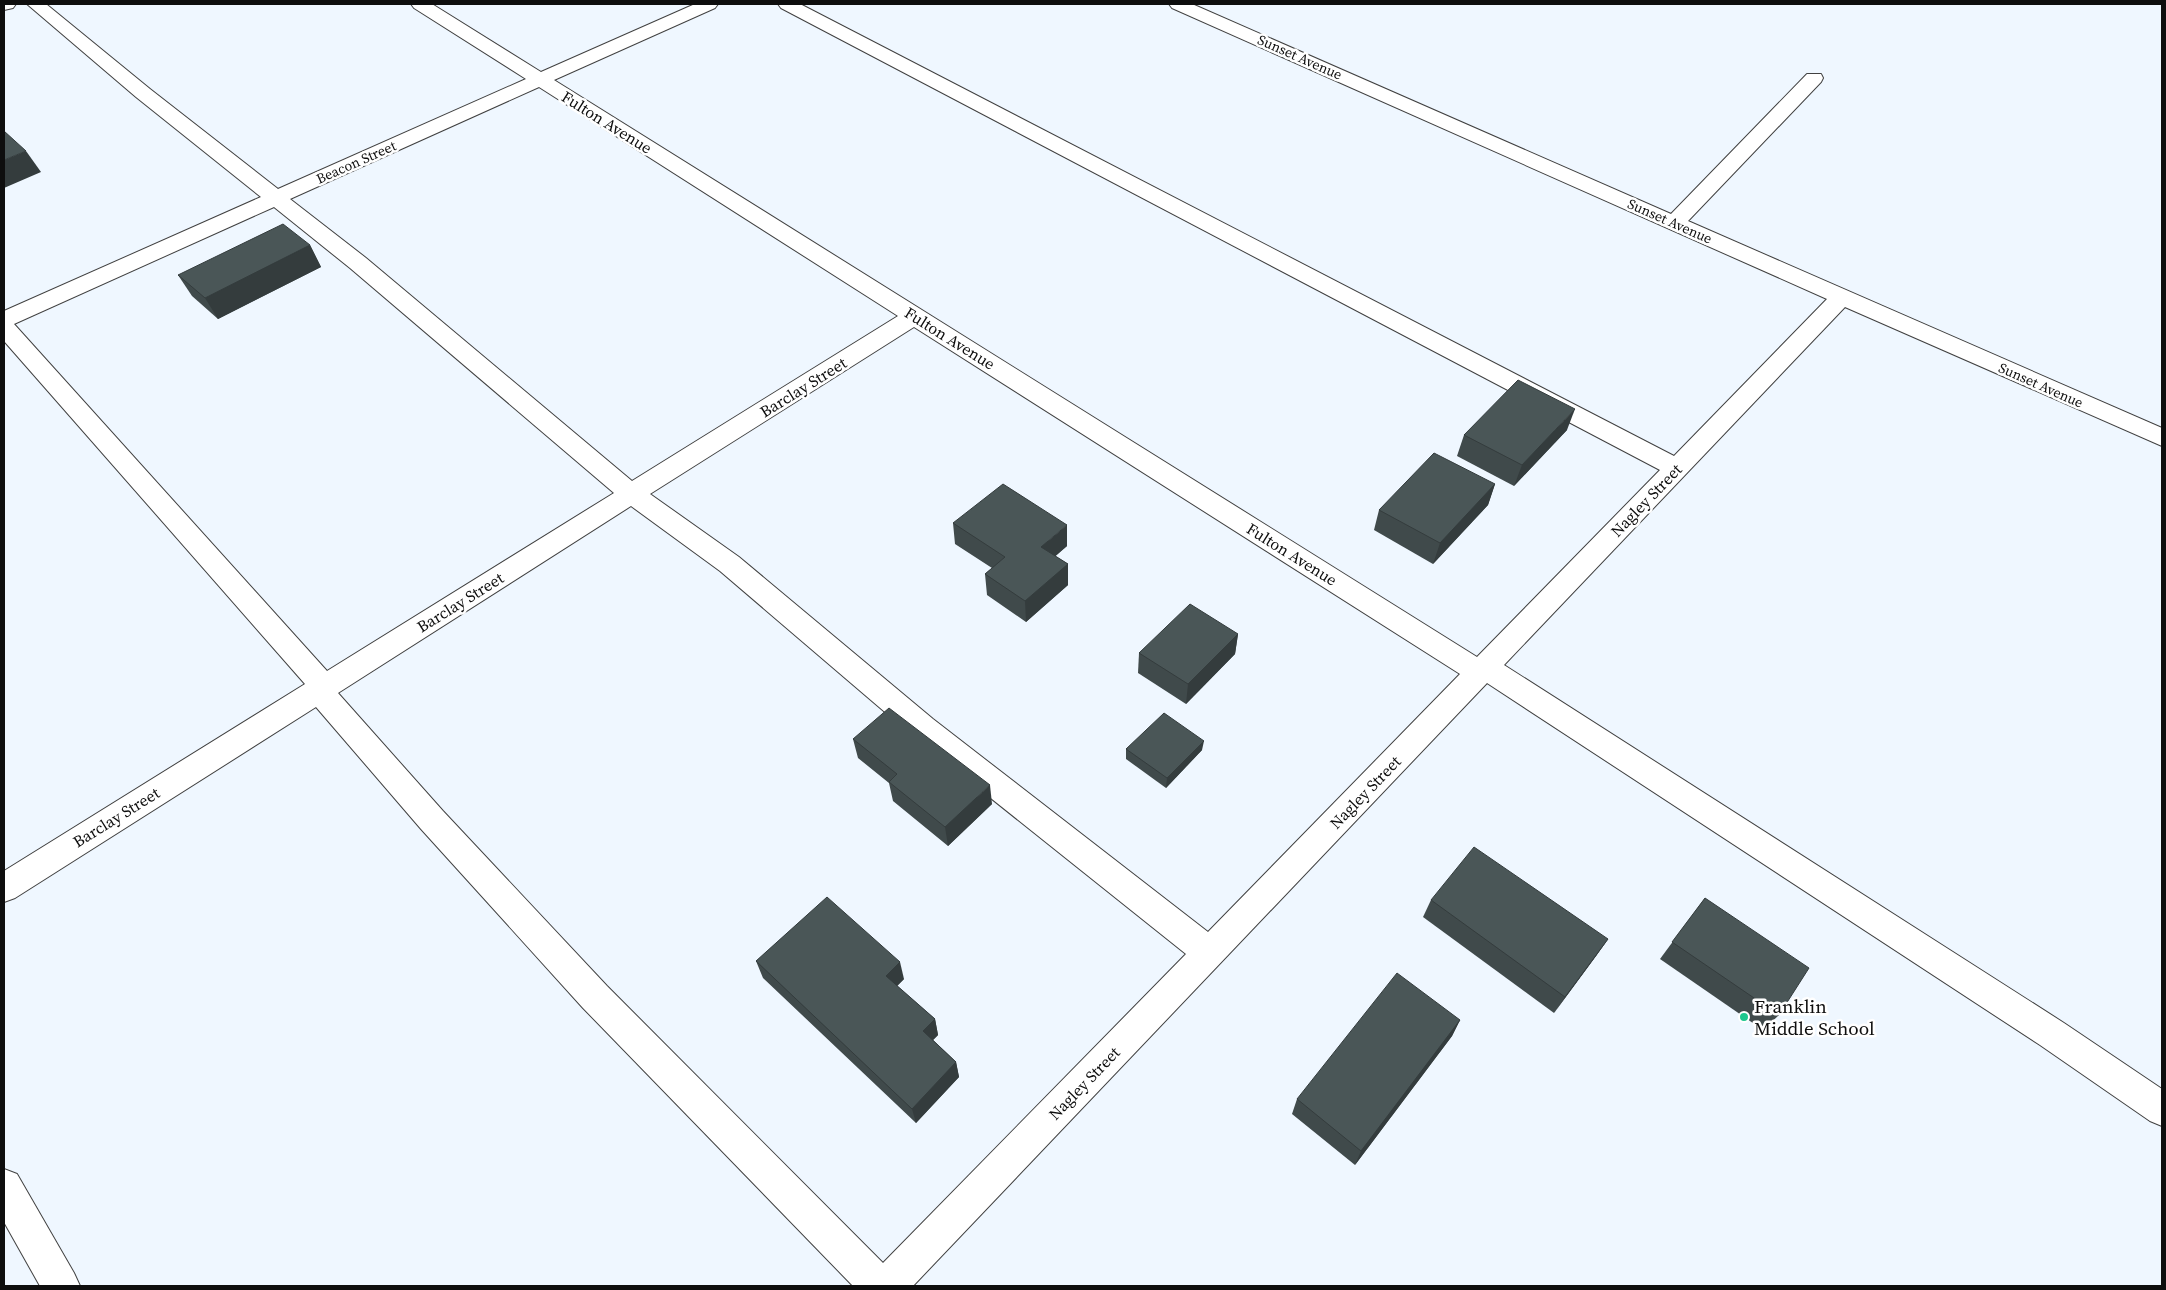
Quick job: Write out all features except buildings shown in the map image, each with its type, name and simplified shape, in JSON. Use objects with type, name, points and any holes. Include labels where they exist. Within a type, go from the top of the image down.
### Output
[{"type":"street","points":[[36,4],[143,93],[277,197],[453,342],[631,494],[668,517],[725,561],[981,777],[1210,953]]},
{"type":"street","name":"Fulton Avenue","points":[[420,4],[915,316],[1483,670],[2052,1034],[2162,1110]]},
{"type":"street","name":"Beacon Street","points":[[4,320],[709,4]]},
{"type":"street","points":[[787,4],[1678,468]]},
{"type":"street","name":"Sunset Avenue","points":[[1178,4],[2162,438]]},
{"type":"street","points":[[1674,223],[1814,78]]},
{"type":"street","name":"Nagley Street","points":[[891,1284],[1842,297]]},
{"type":"street","name":"Barclay Street","points":[[4,888],[915,316]]},
{"type":"street","points":[[4,327],[322,689],[432,820],[595,997],[891,1284]]},
{"type":"street","points":[[4,1187],[61,1286]]},
{"type":"place","name":"Franklin Middle School","points":[[1744,1017]]}]
